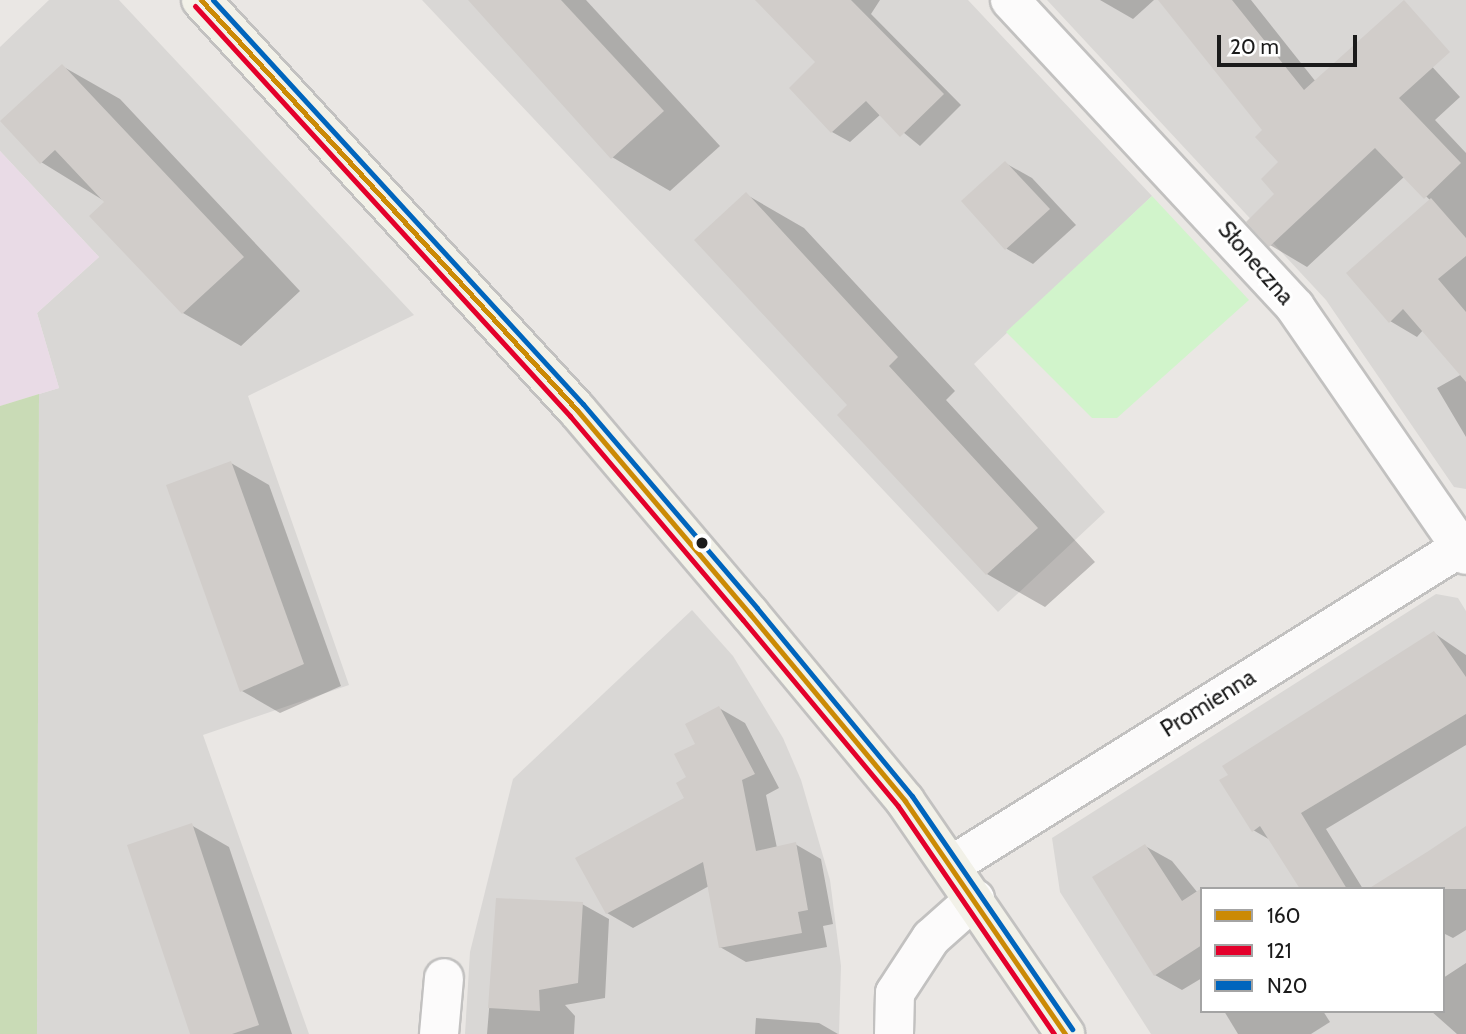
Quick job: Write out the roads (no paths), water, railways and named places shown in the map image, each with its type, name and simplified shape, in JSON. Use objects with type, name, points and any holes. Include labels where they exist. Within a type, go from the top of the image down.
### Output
[{"type":"main road","points":[[201,0],[577,410],[952,866],[1065,1034]]},
{"type":"street","name":"Słoneczna","points":[[1010,0],[1286,297],[1397,447],[1464,549]]},
{"type":"street","name":"Promienna","points":[[952,866],[1464,549]]},
{"type":"street","points":[[894,1034],[895,993],[931,938],[975,899]]},
{"type":"street","points":[[439,1034],[444,978]]}]
